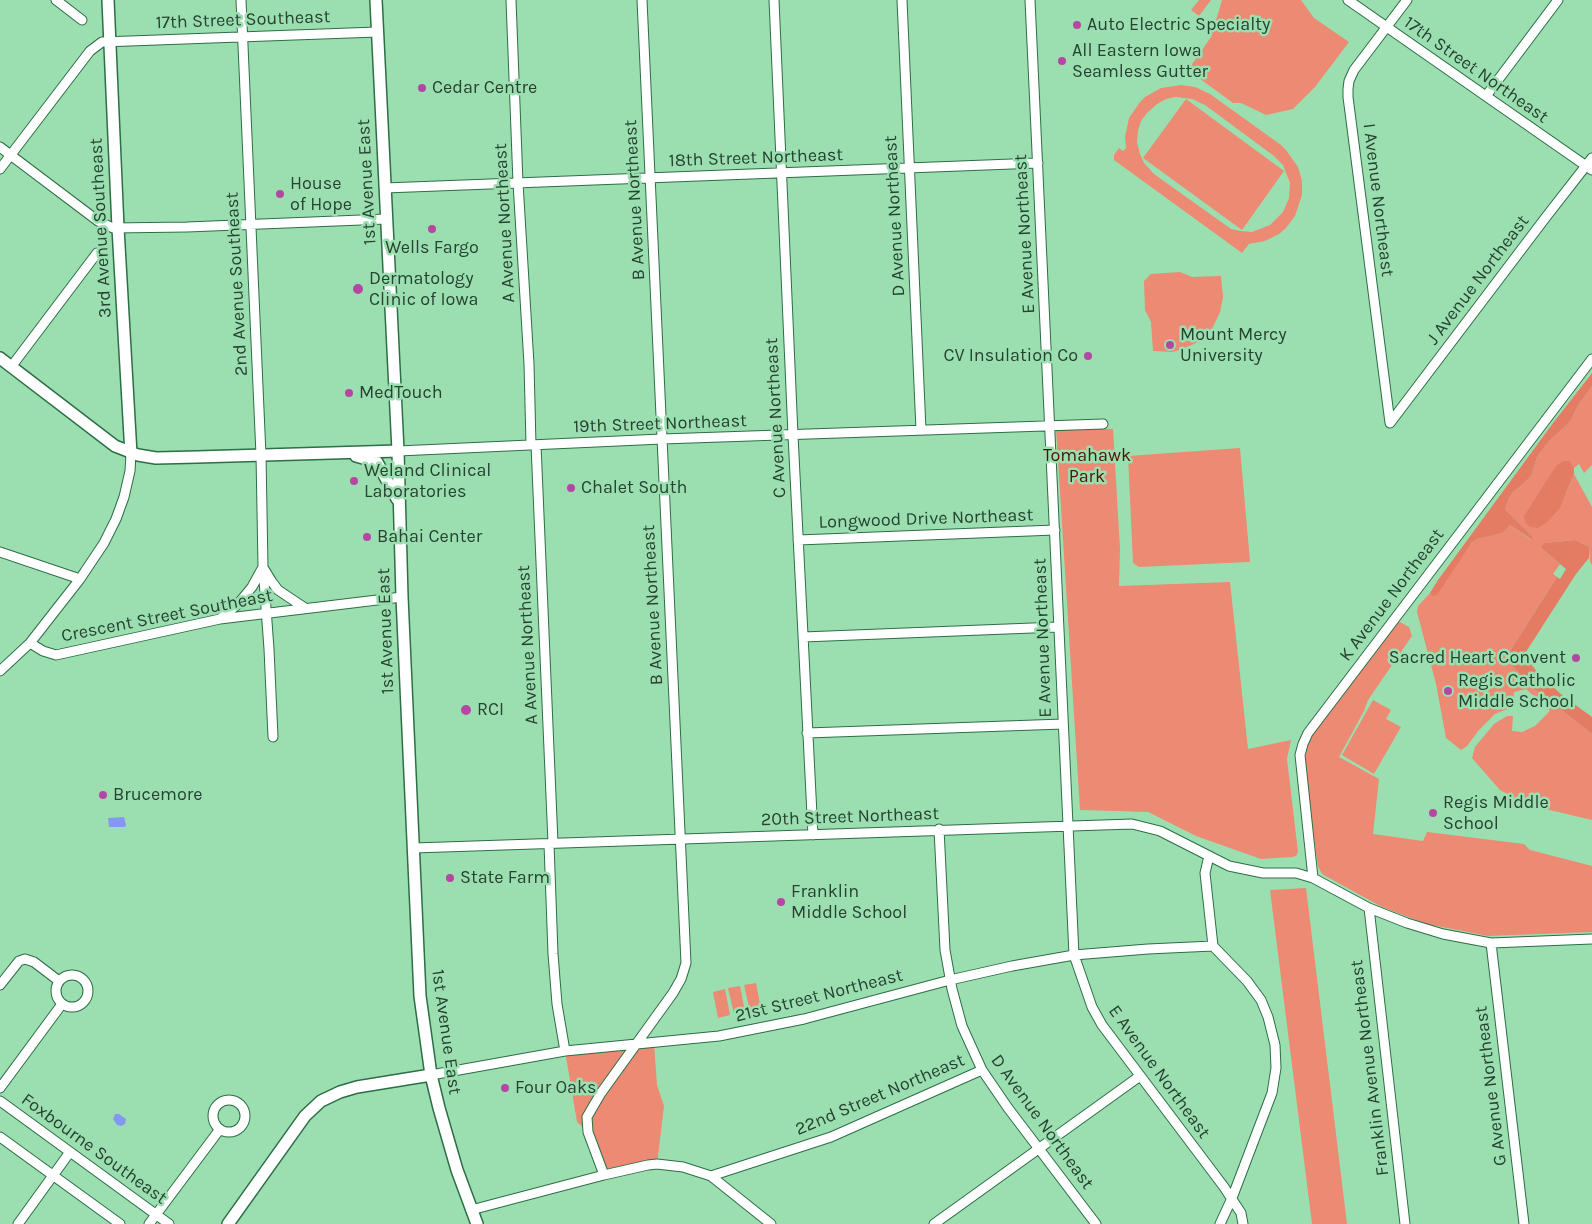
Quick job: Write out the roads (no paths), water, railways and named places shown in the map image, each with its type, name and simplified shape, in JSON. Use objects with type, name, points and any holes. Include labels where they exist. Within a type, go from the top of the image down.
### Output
[{"type":"main road","name":"3rd Avenue Southeast","points":[[108,0],[118,228],[131,454]]},
{"type":"main road","name":"1st Avenue East","points":[[376,0],[398,451],[402,597],[420,996],[431,1075],[448,1143],[477,1224]]},
{"type":"main road","points":[[0,358],[115,446],[131,454],[156,458],[398,451]]},
{"type":"main road","points":[[103,436],[112,439],[119,437],[129,417]]},
{"type":"main road","points":[[335,452],[377,462],[400,504]]},
{"type":"main road","points":[[228,1224],[305,1116],[321,1101],[340,1092],[357,1087],[431,1075]]},
{"type":"street","points":[[56,0],[82,20]]},
{"type":"street","name":"2nd Avenue Southeast","points":[[241,0],[261,455],[263,567],[273,738]]},
{"type":"street","name":"A Avenue Northeast","points":[[511,0],[518,183],[529,364],[551,844],[554,972],[565,1051]]},
{"type":"street","name":"B Avenue Northeast","points":[[604,1175],[588,1132],[587,1117],[592,1107],[673,993],[686,963],[642,0]]},
{"type":"street","name":"C Avenue Northeast","points":[[774,0],[813,835]]},
{"type":"street","name":"D Avenue Northeast","points":[[902,0],[922,430]]},
{"type":"street","name":"E Avenue Northeast","points":[[1030,0],[1074,955],[1092,1008],[1115,1043],[1232,1198],[1240,1213],[1243,1224]]},
{"type":"street","name":"17th Street Northeast","points":[[1348,0],[1486,96],[1590,165]]},
{"type":"street","name":"I Avenue Northeast","points":[[1390,423],[1348,97],[1349,80],[1354,70],[1407,0]]},
{"type":"street","points":[[1486,96],[1558,0]]},
{"type":"street","name":"17th Street Southeast","points":[[110,41],[377,32]]},
{"type":"street","points":[[0,169],[90,51],[102,42],[110,41]]},
{"type":"street","points":[[0,146],[98,221],[118,228],[386,219]]},
{"type":"street","name":"18th Street Northeast","points":[[385,188],[1038,164]]},
{"type":"street","name":"J Avenue Northeast","points":[[1390,423],[1546,217],[1590,165]]},
{"type":"street","points":[[11,366],[97,253]]},
{"type":"street","name":"K Avenue Northeast","points":[[1313,878],[1300,755],[1308,732],[1592,359]]},
{"type":"street","name":"19th Street Northeast","points":[[398,451],[662,439],[1103,424]]},
{"type":"street","points":[[0,671],[30,643],[80,578],[104,543],[116,519],[130,471],[131,454]]},
{"type":"street","name":"Longwood Drive Northeast","points":[[798,540],[1055,530]]},
{"type":"street","points":[[0,552],[80,578]]},
{"type":"street","points":[[263,567],[278,590],[304,608]]},
{"type":"street","points":[[220,619],[238,604],[252,587],[263,567]]},
{"type":"street","name":"Crescent Street Southeast","points":[[30,643],[43,651],[56,655],[220,619],[402,597]]},
{"type":"street","points":[[803,637],[1058,627]]},
{"type":"street","points":[[807,733],[1063,724]]},
{"type":"street","name":"20th Street Northeast","points":[[414,848],[1125,823],[1141,825],[1160,831],[1229,866],[1278,874],[1296,873],[1313,878],[1369,908],[1406,923],[1443,934],[1491,943],[1592,939]]},
{"type":"street","name":"D Avenue Northeast","points":[[939,829],[945,950],[950,980],[962,1026],[982,1070],[1008,1108],[1096,1224]]},
{"type":"street","points":[[1209,856],[1205,873],[1213,946],[1247,981],[1261,1000],[1268,1017],[1275,1045],[1276,1068],[1272,1094],[1220,1224]]},
{"type":"street","name":"Franklin Avenue Northeast","points":[[1369,908],[1405,1224]]},
{"type":"street","name":"G Avenue Northeast","points":[[1491,943],[1524,1224]]},
{"type":"street","name":"21st Street Northeast","points":[[431,1075],[565,1051],[719,1036],[804,1019],[950,980],[1074,955],[1213,946]]},
{"type":"street","points":[[0,985],[20,961],[26,959],[34,962],[59,981]]},
{"type":"street","points":[[71,974],[84,979],[88,992],[86,999],[75,1007],[62,1004],[56,993],[56,986],[59,981],[64,976],[71,974]]},
{"type":"street","points":[[0,1088],[62,1004]]},
{"type":"street","name":"22nd Street Northeast","points":[[711,1176],[832,1138],[982,1070]]},
{"type":"street","points":[[939,1223],[1039,1148],[1140,1076]]},
{"type":"street","name":"Foxbourne Southeast","points":[[0,1101],[169,1224]]},
{"type":"street","points":[[149,1224],[220,1129]]},
{"type":"street","points":[[0,1137],[120,1224]]},
{"type":"street","points":[[18,1224],[70,1152]]},
{"type":"street","points":[[471,1210],[604,1175],[657,1164],[683,1168],[711,1176],[772,1224]]},
{"type":"water","points":[[124,817],[125,827],[109,827],[108,818]]},
{"type":"water","points":[[115,1114],[119,1114],[126,1119],[125,1124],[117,1125],[113,1119]]},
{"type":"place","name":"Auto Electric Specialty","points":[[1077,25]]},
{"type":"place","name":"All Eastern Iowa Seamless Gutter","points":[[1062,61]]},
{"type":"place","name":"Cedar Centre","points":[[422,88]]},
{"type":"place","name":"House of Hope","points":[[280,194]]},
{"type":"place","name":"Wells Fargo","points":[[432,229]]},
{"type":"place","name":"Dermatology Clinic of Iowa","points":[[358,289]]},
{"type":"place","name":"Mount Mercy University","points":[[1170,345]]},
{"type":"place","name":"CV Insulation Co","points":[[1088,356]]},
{"type":"place","name":"MedTouch","points":[[349,393]]},
{"type":"place","name":"Weland Clinical Laboratories","points":[[354,481]]},
{"type":"place","name":"Chalet South","points":[[571,488]]},
{"type":"place","name":"Bahai Center","points":[[367,537]]},
{"type":"place","name":"Sacred Heart Convent","points":[[1576,658]]},
{"type":"place","name":"Regis Catholic Middle School","points":[[1448,691]]},
{"type":"place","name":"RCI","points":[[466,710]]},
{"type":"place","name":"Brucemore","points":[[103,795]]},
{"type":"place","name":"Regis Middle School","points":[[1433,813]]},
{"type":"place","name":"State Farm","points":[[450,878]]},
{"type":"place","name":"Franklin Middle School","points":[[781,902]]},
{"type":"place","name":"Four Oaks","points":[[505,1088]]},
{"type":"park label","name":"Tomahawk Park","points":[[1087,466]]}]
